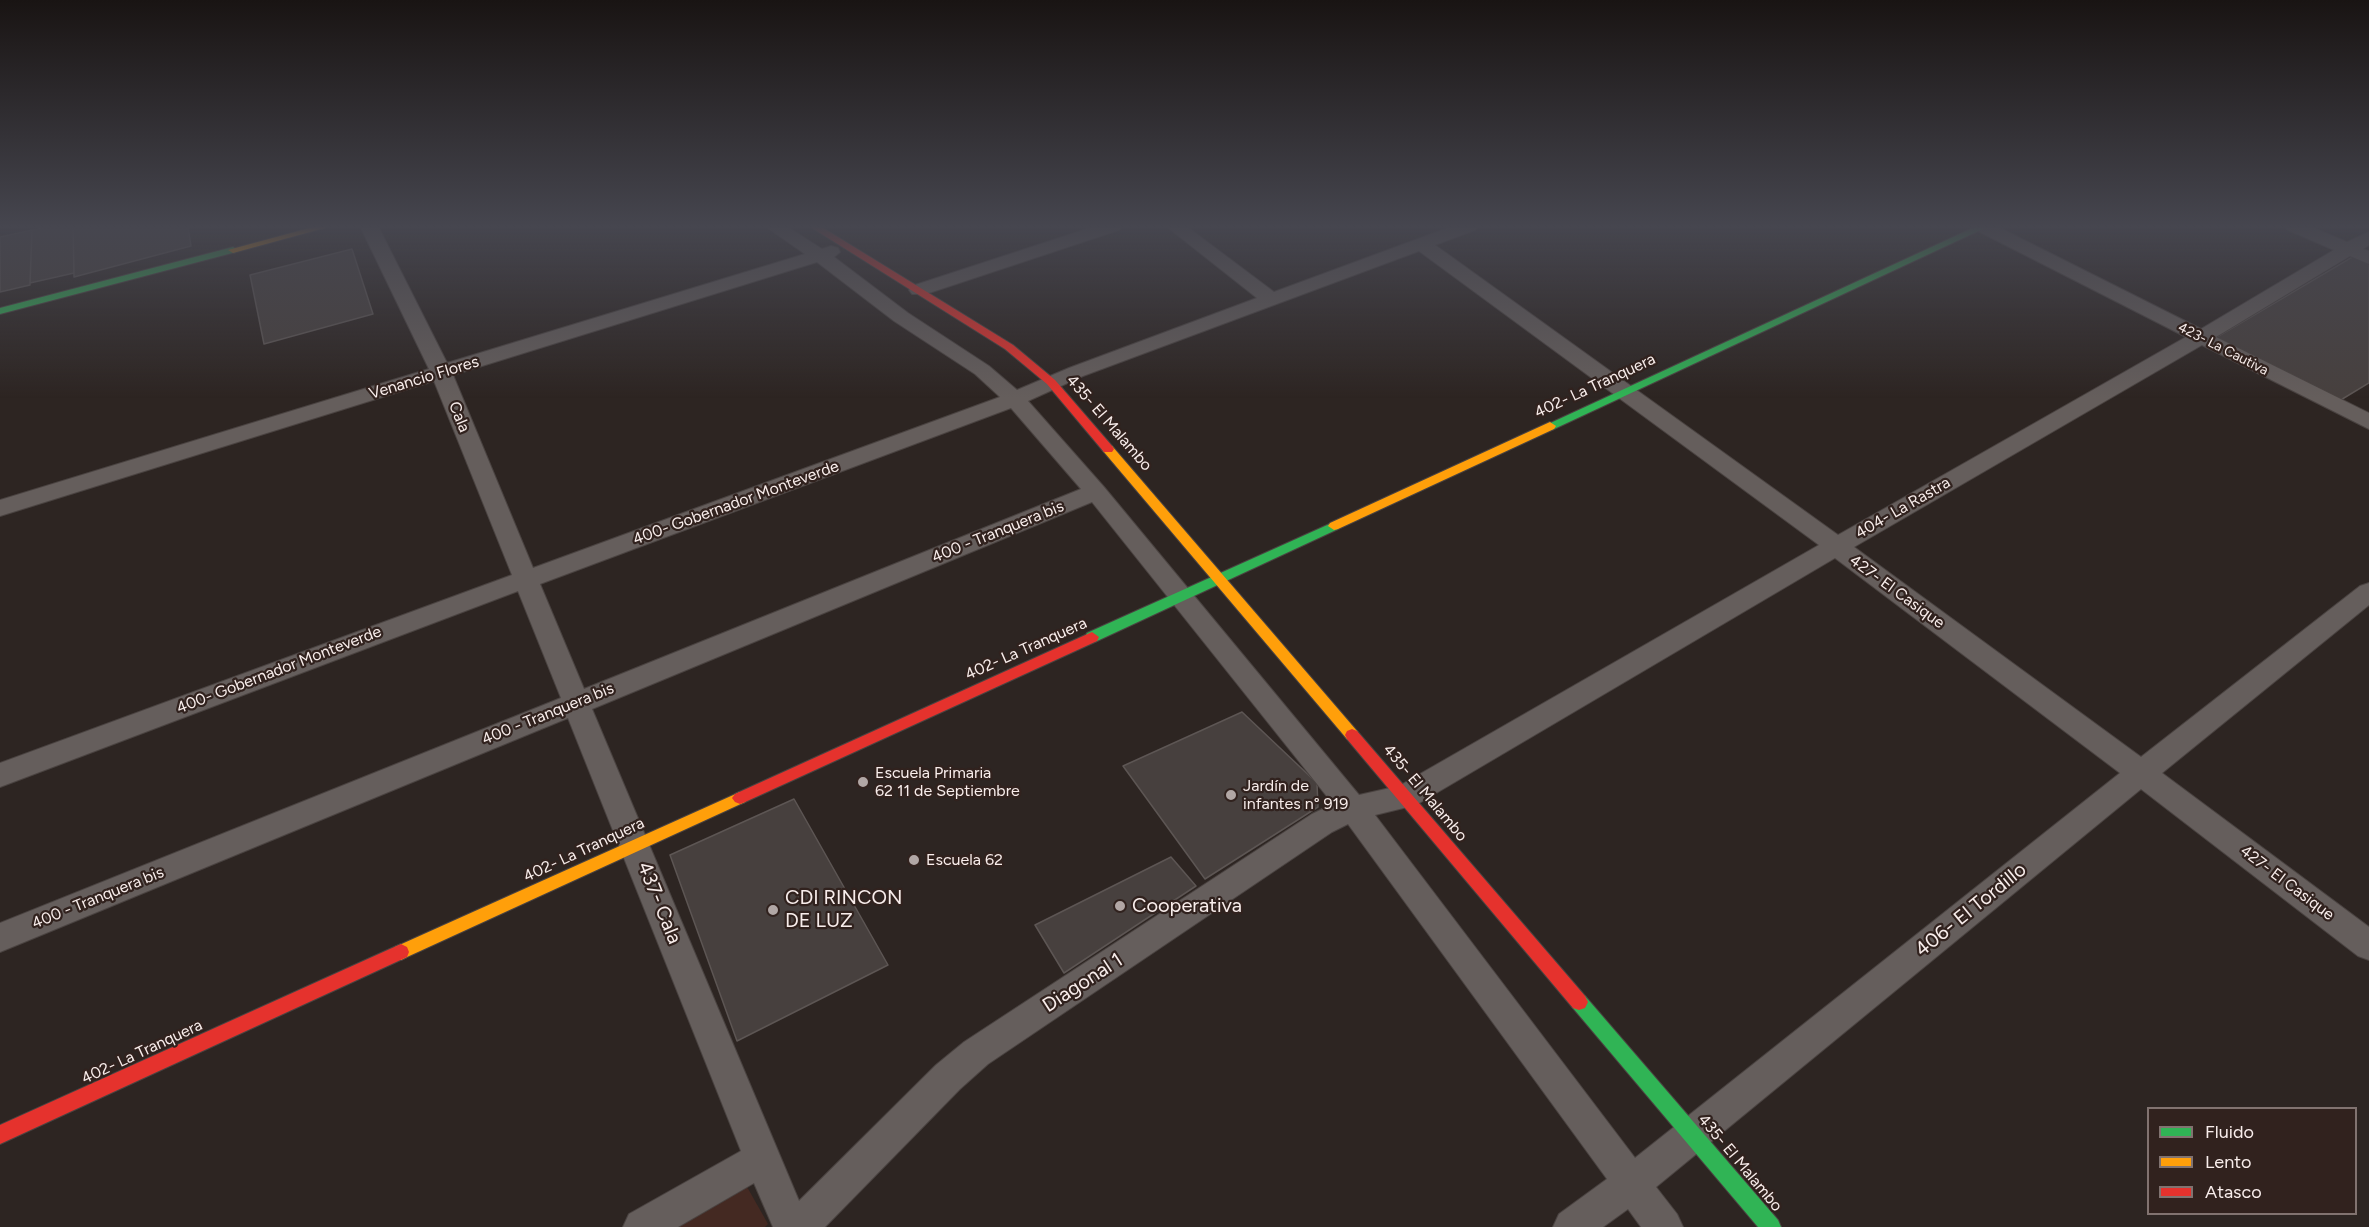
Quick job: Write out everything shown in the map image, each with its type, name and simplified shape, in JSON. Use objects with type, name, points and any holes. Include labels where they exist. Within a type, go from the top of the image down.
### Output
[{"type":"street","points":[[0,310],[100,283]]},
{"type":"street","name":"Cala","points":[[397,283],[441,372],[524,579]]},
{"type":"street","name":"Venancio Flores","points":[[0,508],[731,283]]},
{"type":"street","points":[[856,283],[900,317],[982,370],[1015,399],[1096,492],[1353,807],[1664,1227]]},
{"type":"street","name":"435- El Malambo","points":[[908,283],[1009,347],[1051,382],[1771,1227]]},
{"type":"street","points":[[919,290],[939,283]]},
{"type":"street","points":[[1250,283],[1271,299]]},
{"type":"street","name":"400- Gobernador Monteverde","points":[[0,775],[1015,399],[1051,382],[1314,283]]},
{"type":"street","name":"427- El Casique","points":[[1476,283],[1625,390],[2142,772],[2369,946]]},
{"type":"street","name":"402- La Tranquera","points":[[0,1135],[1182,596],[1858,283]]},
{"type":"street","name":"423- La Cautiva","points":[[2094,283],[2369,422]]},
{"type":"street","name":"404- La Rastra","points":[[1406,797],[2291,283]]},
{"type":"street","name":"400 - Tranquera bis","points":[[0,938],[1096,492]]},
{"type":"street","name":"437- Cala","points":[[524,579],[792,1227]]},
{"type":"street","name":"406- El Tordillo","points":[[1572,1227],[1694,1134],[2369,592]]},
{"type":"street","name":"Diagonal 1","points":[[799,1227],[948,1077],[976,1053],[1322,823],[1353,807],[1406,797]]},
{"type":"street","points":[[642,1227],[762,1159]]},
{"type":"shaded area","points":[[746,1185],[768,1224],[765,1227],[673,1227]]},
{"type":"building","points":[[0,283],[30,283],[30,285],[0,292]]},
{"type":"building","points":[[252,283],[363,283],[373,314],[264,344]]},
{"type":"building","points":[[2308,283],[2369,283],[2369,383],[2339,401],[2215,338]]},
{"type":"building","name":"Jardín de infantes n° 919","points":[[1242,712],[1317,783],[1318,807],[1205,879],[1123,766]]},
{"type":"building","name":"CDI RINCON DE LUZ","points":[[794,799],[888,965],[737,1041],[670,855]]},
{"type":"building","name":"Cooperativa","points":[[1171,857],[1196,886],[1064,973],[1035,925]]},
{"type":"traffic: fast","points":[[0,311],[106,283]]},
{"type":"traffic: fast","points":[[1550,426],[1860,283]]},
{"type":"traffic: fast","points":[[1092,637],[1334,526]]},
{"type":"traffic: fast","points":[[1579,1002],[1771,1227]]},
{"type":"traffic: slow","points":[[1334,526],[1550,426]]},
{"type":"traffic: slow","points":[[1108,449],[1352,735]]},
{"type":"traffic: slow","points":[[401,952],[740,798]]},
{"type":"traffic: jam","points":[[906,283],[1009,347],[1051,382],[1108,449]]},
{"type":"traffic: jam","points":[[740,798],[1092,637]]},
{"type":"traffic: jam","points":[[1352,735],[1579,1002]]},
{"type":"traffic: jam","points":[[0,1135],[401,952]]},
{"type":"place","name":"Escuela Primaria 62 11 de Septiembre","points":[[863,782]]},
{"type":"place","name":"Jardín de infantes n° 919","points":[[1231,795]]},
{"type":"place","name":"Escuela 62","points":[[914,860]]},
{"type":"place","name":"Cooperativa","points":[[1120,906]]},
{"type":"place","name":"CDI RINCON DE LUZ","points":[[773,910]]}]
